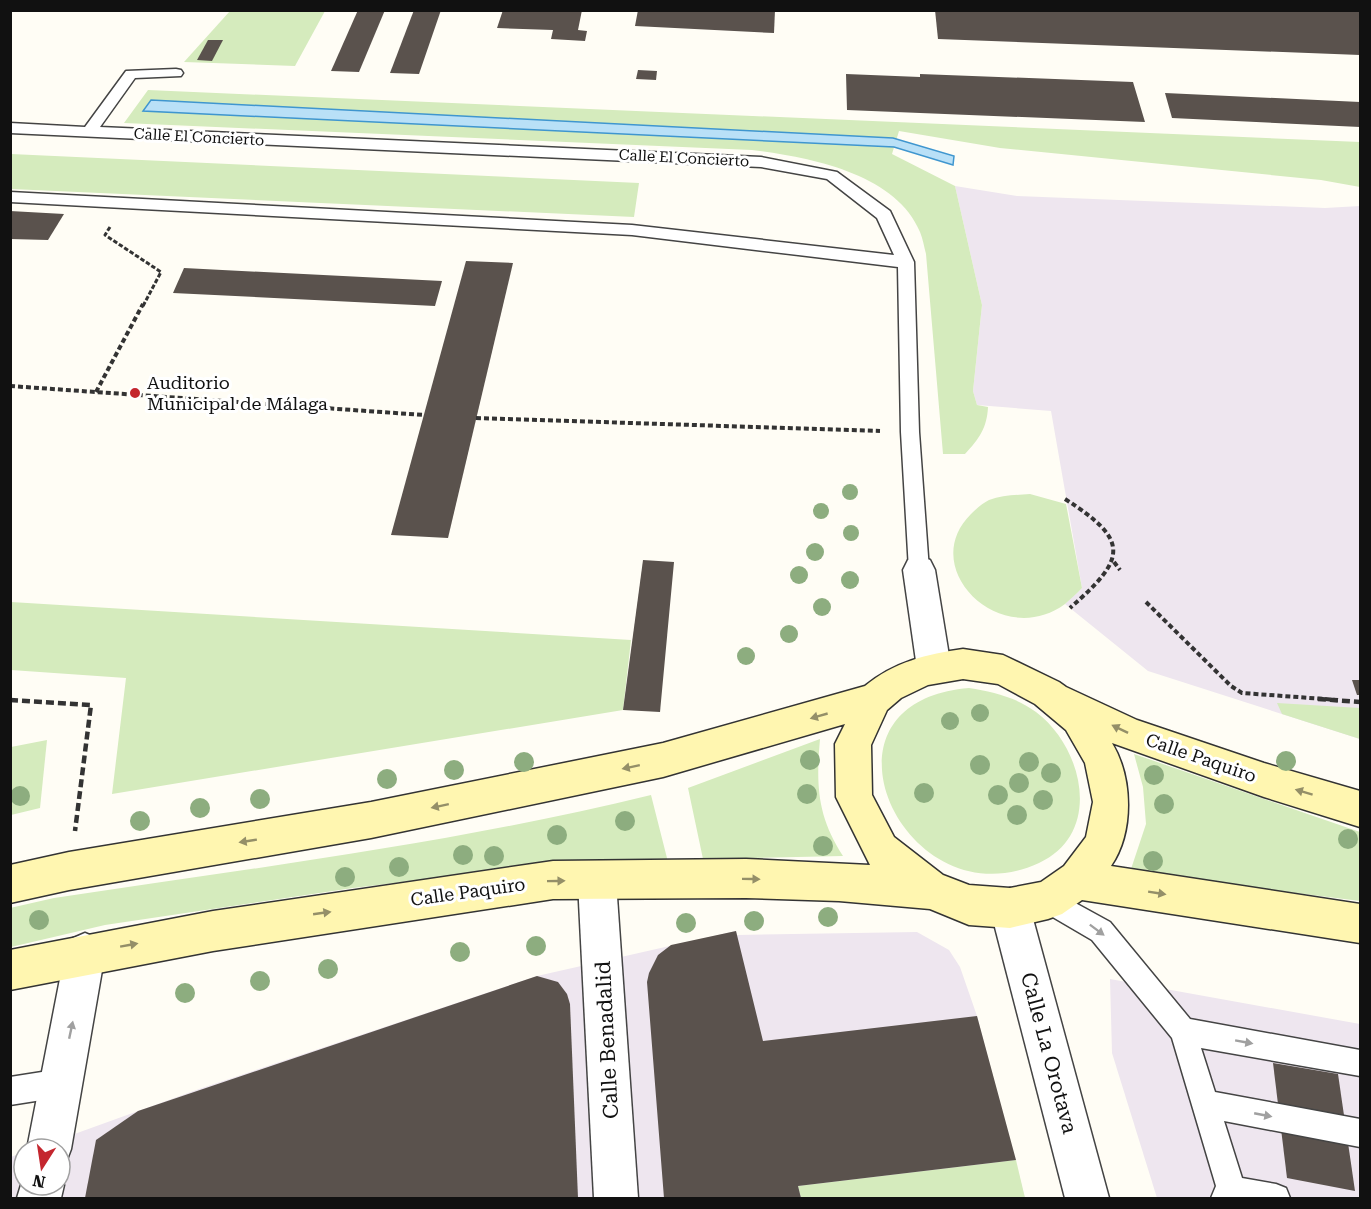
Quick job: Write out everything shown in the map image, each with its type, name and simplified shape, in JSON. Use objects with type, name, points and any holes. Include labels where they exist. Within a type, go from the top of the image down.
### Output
[{"type":"main road","points":[[1045,896],[1103,845],[1111,802],[1102,759],[1078,719],[1047,693],[1003,670],[963,664],[934,668],[923,670],[889,687],[875,699],[853,744],[854,797],[881,850],[930,890],[969,905],[1045,896],[1360,924]]},
{"type":"main road","name":"Calle Paquiro","points":[[1047,693],[1128,733],[1264,780],[1360,809]]},
{"type":"main road","points":[[10,884],[69,871],[371,820],[663,760],[875,699]]},
{"type":"main road","name":"Calle Paquiro","points":[[10,970],[85,953],[246,924],[541,881],[686,879],[847,881],[930,890]]},
{"type":"street","name":"Calle El Concierto","points":[[919,570],[934,668]]},
{"type":"street","name":"Calle Benadalid","points":[[597,882],[616,1198]]},
{"type":"street","name":"Calle La Orotava","points":[[1045,896],[1087,1198]]},
{"type":"street","points":[[51,1137],[85,953]]},
{"type":"lane","points":[[90,132],[130,74],[176,73]]},
{"type":"lane","name":"Calle El Concierto","points":[[10,128],[760,162],[832,175],[884,215],[906,262],[910,432],[919,570]]},
{"type":"lane","points":[[10,197],[632,230],[906,262]]},
{"type":"lane","points":[[1045,896],[1101,931],[1183,1031],[1205,1104],[1228,1195],[1276,1198]]},
{"type":"lane","points":[[1183,1031],[1360,1063]]},
{"type":"lane","points":[[10,1091],[60,1083]]},
{"type":"lane","points":[[1205,1104],[1360,1133]]},
{"type":"path","points":[[96,392],[161,272],[105,236],[124,203]]},
{"type":"path","points":[[10,386],[424,415]]},
{"type":"path","points":[[476,418],[910,432]]},
{"type":"path","points":[[1065,499],[1107,529],[1113,540],[1113,561],[1102,579],[1070,608]]},
{"type":"path","points":[[1113,561],[1120,570]]},
{"type":"path","points":[[1146,602],[1231,686],[1242,693],[1360,702]]},
{"type":"path","points":[[10,700],[91,705],[69,871]]},
{"type":"shaded area","points":[[955,186],[1017,196],[1325,208],[1360,206],[1360,739],[1148,671],[1065,604],[1082,588],[1051,411],[977,405],[973,391],[982,305]]},
{"type":"shaded area","points":[[736,931],[737,935],[917,932],[949,950],[960,967],[977,1016],[1025,1198],[11,1198],[11,1157],[12,1197],[72,1197],[72,1137],[66,1137],[199,1089],[537,976]]},
{"type":"shaded area","points":[[1110,979],[1360,1024],[1360,1198],[1157,1198],[1112,1053]]},
{"type":"green space","points":[[230,11],[325,11],[295,66],[184,62]]},
{"type":"green space","points":[[148,90],[1360,142],[1360,187],[1321,180],[1000,148],[899,131],[892,154],[955,186],[982,305],[973,391],[977,405],[988,407],[986,421],[978,438],[965,454],[943,454],[923,240],[908,212],[892,195],[871,182],[823,163],[752,150],[124,123]]},
{"type":"green space","points":[[11,154],[639,183],[634,217],[11,189]]},
{"type":"green space","points":[[1030,494],[1066,504],[1082,588],[1065,604],[1040,616],[1016,617],[993,610],[973,597],[960,579],[953,557],[957,535],[977,508],[994,498]]},
{"type":"green space","points":[[11,602],[631,640],[623,710],[112,794],[126,678],[11,670]]},
{"type":"green space","points":[[969,688],[1004,696],[1036,712],[1053,728],[1066,747],[1075,768],[1080,790],[1079,812],[1072,832],[1059,850],[1039,863],[991,874],[948,864],[914,839],[891,804],[882,766],[890,730],[918,702]]},
{"type":"green space","points":[[1277,703],[1360,708],[1360,739],[1282,714]]},
{"type":"green space","points":[[820,739],[818,771],[820,800],[828,827],[843,856],[703,859],[688,788]]},
{"type":"green space","points":[[47,740],[40,808],[11,815],[11,747]]},
{"type":"green space","points":[[1134,754],[1360,832],[1360,901],[1130,872],[1146,824],[1143,787]]},
{"type":"green space","points":[[651,795],[668,862],[453,876],[353,888],[105,925],[11,947],[10,908],[54,898],[429,841]]},
{"type":"green space","points":[[1016,1160],[1025,1198],[801,1198],[798,1186]]},
{"type":"water","points":[[151,100],[893,138],[954,156],[953,165],[894,147],[143,111]]},
{"type":"building","points":[[358,10],[385,10],[359,72],[331,71]]},
{"type":"building","points":[[414,10],[441,10],[419,74],[390,73]]},
{"type":"building","points":[[503,10],[582,10],[578,30],[587,31],[585,41],[551,39],[553,30],[497,28]]},
{"type":"building","points":[[638,10],[775,10],[774,33],[635,26]]},
{"type":"building","points":[[935,10],[1360,10],[1360,55],[938,39]]},
{"type":"building","points":[[208,40],[223,40],[212,61],[197,60]]},
{"type":"building","points":[[638,70],[657,71],[656,80],[636,79]]},
{"type":"building","points":[[846,74],[920,77],[920,74],[1133,82],[1145,122],[847,110]]},
{"type":"building","points":[[1165,93],[1360,102],[1360,127],[1172,118]]},
{"type":"building","points":[[10,211],[64,214],[48,240],[10,239]]},
{"type":"building","points":[[466,261],[513,263],[448,538],[391,535]]},
{"type":"building","points":[[184,268],[442,281],[435,306],[173,293]]},
{"type":"building","points":[[643,560],[674,562],[660,712],[623,710]]},
{"type":"building","points":[[1352,680],[1360,680],[1360,695],[1357,695]]},
{"type":"building","points":[[736,931],[763,1041],[977,1016],[1016,1160],[798,1186],[801,1198],[664,1198],[647,982],[649,973],[658,955],[671,945]]},
{"type":"building","points":[[537,976],[558,982],[567,994],[570,1004],[578,1198],[85,1198],[96,1140],[138,1111]]},
{"type":"building","points":[[1273,1063],[1338,1074],[1355,1191],[1287,1178]]},
{"type":"place","name":"Auditorio Municipal de Málaga","points":[[135,393]]}]
